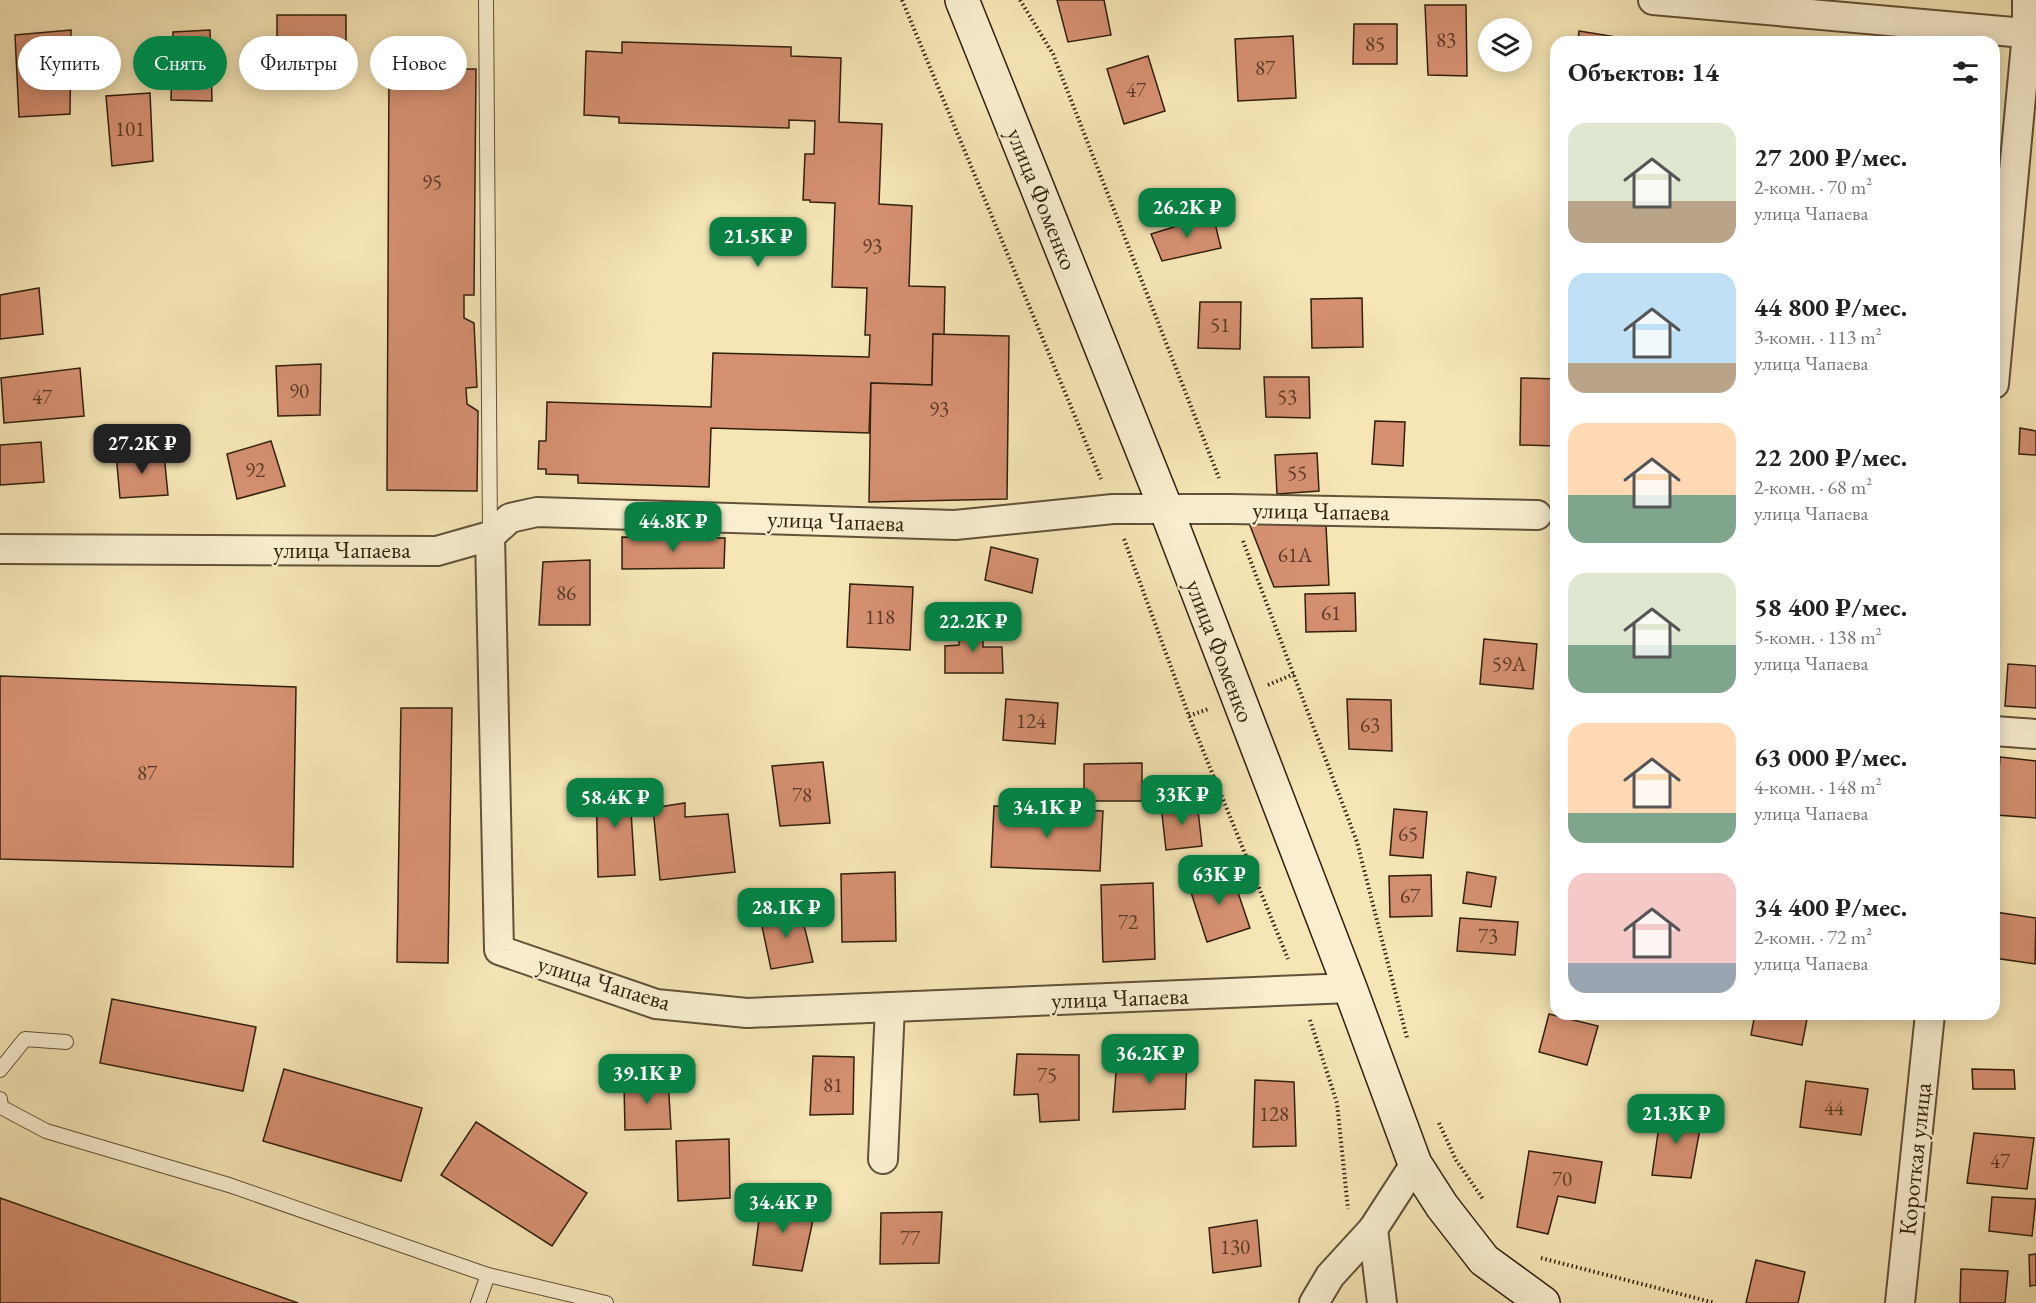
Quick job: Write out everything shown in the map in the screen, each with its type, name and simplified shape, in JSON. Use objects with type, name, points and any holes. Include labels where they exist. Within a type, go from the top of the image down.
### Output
[{"type":"main road","name":"улица Фоменко","points":[[962,0],[1166,509],[1415,1164]]},
{"type":"main road","points":[[1415,1164],[1442,1206],[1484,1260],[1543,1303]]},
{"type":"street","points":[[1653,0],[2032,33]]},
{"type":"street","points":[[2000,329],[2032,33],[2027,0]]},
{"type":"street","name":"улица Чапаева","points":[[0,549],[437,551],[490,536],[510,518],[537,512],[955,525],[1113,509],[1537,515]]},
{"type":"street","name":"улица Чапаева","points":[[490,536],[499,950],[656,1004],[747,1013],[1350,988]]},
{"type":"street","points":[[2000,731],[2036,734]]},
{"type":"street","points":[[883,1159],[890,1007]]},
{"type":"street","name":"Короткая улица","points":[[1900,1303],[1929,1020]]},
{"type":"street","points":[[1314,1303],[1330,1276],[1373,1229],[1415,1164]]},
{"type":"street","points":[[1373,1229],[1382,1303]]},
{"type":"lane","points":[[486,0],[490,536]]},
{"type":"lane","points":[[0,1070],[25,1039],[66,1042]]},
{"type":"lane","points":[[0,1099],[1,1107],[46,1131],[230,1185],[488,1275],[606,1303]]},
{"type":"lane","points":[[478,1303],[488,1275]]},
{"type":"path","points":[[902,0],[1113,509],[1189,717],[1301,991],[1337,1103],[1348,1215],[1349,1256]]},
{"type":"path","points":[[1020,0],[1053,54],[1231,509],[1357,842],[1410,1046]]},
{"type":"path","points":[[1436,1118],[1456,1160],[1486,1204]]},
{"type":"path","points":[[1537,1257],[1715,1303]]},
{"type":"building","points":[[1057,0],[1104,0],[1111,35],[1068,42]]},
{"type":"building","points":[[1425,5],[1466,5],[1467,76],[1428,75]]},
{"type":"building","points":[[277,15],[346,15],[346,36],[277,36]]},
{"type":"building","points":[[1354,24],[1397,24],[1397,64],[1353,64]]},
{"type":"building","points":[[71,30],[71,36],[18,36],[18,90],[70,90],[70,114],[19,117],[15,35]]},
{"type":"building","points":[[210,30],[210,36],[173,36],[173,32]]},
{"type":"building","points":[[1579,31],[1610,36],[1579,36]]},
{"type":"building","points":[[1293,36],[1296,98],[1238,101],[1235,39]]},
{"type":"building","points":[[622,42],[791,47],[791,56],[841,58],[839,122],[882,124],[879,204],[912,206],[909,286],[945,287],[944,335],[933,334],[932,385],[871,383],[869,433],[711,428],[709,487],[578,483],[578,475],[546,474],[546,469],[538,469],[539,441],[546,441],[547,402],[711,407],[713,353],[869,357],[870,335],[865,335],[867,288],[832,287],[835,203],[803,200],[805,154],[814,154],[815,121],[789,120],[789,128],[619,123],[619,117],[584,115],[586,51],[622,53]]},
{"type":"building","points":[[1148,56],[1165,111],[1124,124],[1107,69]]},
{"type":"building","points":[[467,69],[476,69],[474,295],[464,295],[464,318],[474,323],[477,387],[466,388],[467,404],[478,411],[477,491],[387,490],[389,90],[467,90]]},
{"type":"building","points":[[171,90],[212,90],[212,101],[171,100]]},
{"type":"building","points":[[150,93],[153,161],[112,166],[106,96]]},
{"type":"building","points":[[1213,215],[1221,248],[1162,261],[1151,234]]},
{"type":"building","points":[[39,288],[43,334],[0,339],[0,295]]},
{"type":"building","points":[[1362,298],[1363,347],[1312,348],[1311,299]]},
{"type":"building","points":[[1200,302],[1241,302],[1240,349],[1198,348]]},
{"type":"building","points":[[933,334],[1009,336],[1007,499],[869,502],[871,383],[932,385]]},
{"type":"building","points":[[321,364],[320,415],[278,416],[276,366]]},
{"type":"building","points":[[80,368],[84,416],[4,423],[1,378]]},
{"type":"building","points":[[1264,377],[1309,377],[1310,418],[1266,417]]},
{"type":"building","points":[[1521,378],[1550,379],[1550,446],[1520,445]]},
{"type":"building","points":[[1375,421],[1405,422],[1403,466],[1372,464]]},
{"type":"building","points":[[2020,428],[2036,431],[2036,455],[2019,454]]},
{"type":"building","points":[[271,441],[285,486],[237,499],[227,454]]},
{"type":"building","points":[[41,442],[44,482],[0,485],[0,445]]},
{"type":"building","points":[[1317,453],[1319,491],[1277,494],[1275,455]]},
{"type":"building","points":[[116,454],[164,454],[168,495],[120,498]]},
{"type":"building","points":[[1249,523],[1326,526],[1329,585],[1274,587]]},
{"type":"building","points":[[622,537],[725,538],[724,568],[622,569]]},
{"type":"building","points":[[991,547],[1038,559],[1032,593],[985,580]]},
{"type":"building","points":[[590,560],[590,625],[539,625],[543,562]]},
{"type":"building","points":[[850,584],[913,587],[910,650],[847,647]]},
{"type":"building","points":[[1355,593],[1356,631],[1306,632],[1305,594]]},
{"type":"building","points":[[960,622],[983,622],[983,647],[1002,647],[1003,673],[945,673],[945,646],[959,645]]},
{"type":"building","points":[[1484,639],[1537,644],[1533,689],[1480,684]]},
{"type":"building","points":[[2008,664],[2036,666],[2036,708],[2005,706]]},
{"type":"building","points":[[0,676],[296,687],[293,867],[0,859]]},
{"type":"building","points":[[1006,699],[1058,703],[1055,744],[1003,740]]},
{"type":"building","points":[[1347,699],[1391,700],[1392,751],[1349,749]]},
{"type":"building","points":[[401,708],[452,708],[448,963],[397,962]]},
{"type":"building","points":[[2000,757],[2036,761],[2036,818],[2000,815]]},
{"type":"building","points":[[823,762],[830,823],[780,826],[772,766]]},
{"type":"building","points":[[1142,763],[1142,801],[1084,801],[1084,764]]},
{"type":"building","points":[[629,780],[635,875],[598,877],[596,782]]},
{"type":"building","points":[[1197,801],[1202,846],[1166,850],[1161,805]]},
{"type":"building","points":[[685,803],[685,817],[728,814],[735,872],[660,880],[653,808]]},
{"type":"building","points":[[994,806],[1103,811],[1100,871],[991,867]]},
{"type":"building","points":[[1394,809],[1427,812],[1423,858],[1390,855]]},
{"type":"building","points":[[1230,869],[1250,928],[1207,942],[1188,883]]},
{"type":"building","points":[[895,872],[896,941],[842,942],[841,874]]},
{"type":"building","points":[[1467,872],[1496,877],[1491,907],[1463,903]]},
{"type":"building","points":[[1431,875],[1432,916],[1390,917],[1389,876]]},
{"type":"building","points":[[1153,883],[1155,959],[1103,962],[1101,885]]},
{"type":"building","points":[[800,909],[813,962],[771,969],[760,917]]},
{"type":"building","points":[[2000,913],[2036,918],[2035,964],[2000,959]]},
{"type":"building","points":[[1460,918],[1518,922],[1515,955],[1457,951]]},
{"type":"building","points":[[112,999],[256,1027],[243,1091],[100,1063]]},
{"type":"building","points":[[1549,1014],[1550,1020],[1574,1020],[1598,1026],[1587,1065],[1539,1052]]},
{"type":"building","points":[[1754,1020],[1807,1020],[1802,1045],[1751,1035]]},
{"type":"building","points":[[1017,1054],[1079,1055],[1079,1120],[1040,1122],[1038,1094],[1014,1095]]},
{"type":"building","points":[[813,1056],[854,1057],[853,1114],[810,1115]]},
{"type":"building","points":[[1187,1059],[1185,1109],[1113,1112],[1117,1060]]},
{"type":"building","points":[[284,1069],[422,1108],[401,1181],[263,1141]]},
{"type":"building","points":[[1972,1069],[2014,1070],[2015,1089],[1973,1089]]},
{"type":"building","points":[[668,1079],[671,1129],[625,1130],[624,1083]]},
{"type":"building","points":[[1255,1080],[1294,1082],[1296,1146],[1253,1147]]},
{"type":"building","points":[[1806,1081],[1868,1089],[1861,1135],[1800,1127]]},
{"type":"building","points":[[1661,1112],[1702,1118],[1691,1178],[1652,1175]]},
{"type":"building","points":[[476,1122],[587,1193],[552,1246],[441,1175]]},
{"type":"building","points":[[1974,1133],[2034,1138],[2027,1189],[1967,1183]]},
{"type":"building","points":[[729,1139],[730,1198],[678,1201],[676,1141]]},
{"type":"building","points":[[1529,1151],[1602,1162],[1595,1203],[1558,1196],[1548,1234],[1517,1227]]},
{"type":"building","points":[[762,1197],[816,1206],[802,1271],[753,1265]]},
{"type":"building","points":[[1992,1197],[2036,1199],[2032,1236],[1989,1231]]},
{"type":"building","points":[[0,1198],[298,1303],[0,1303]]},
{"type":"building","points":[[942,1212],[939,1263],[880,1264],[881,1213]]},
{"type":"building","points":[[1257,1220],[1261,1266],[1213,1273],[1209,1228]]},
{"type":"building","points":[[2036,1254],[2036,1285],[2030,1286],[2029,1255]]},
{"type":"building","points":[[1756,1260],[1805,1272],[1798,1303],[1746,1303]]},
{"type":"building","points":[[1961,1269],[2008,1271],[2005,1303],[1960,1303]]}]
